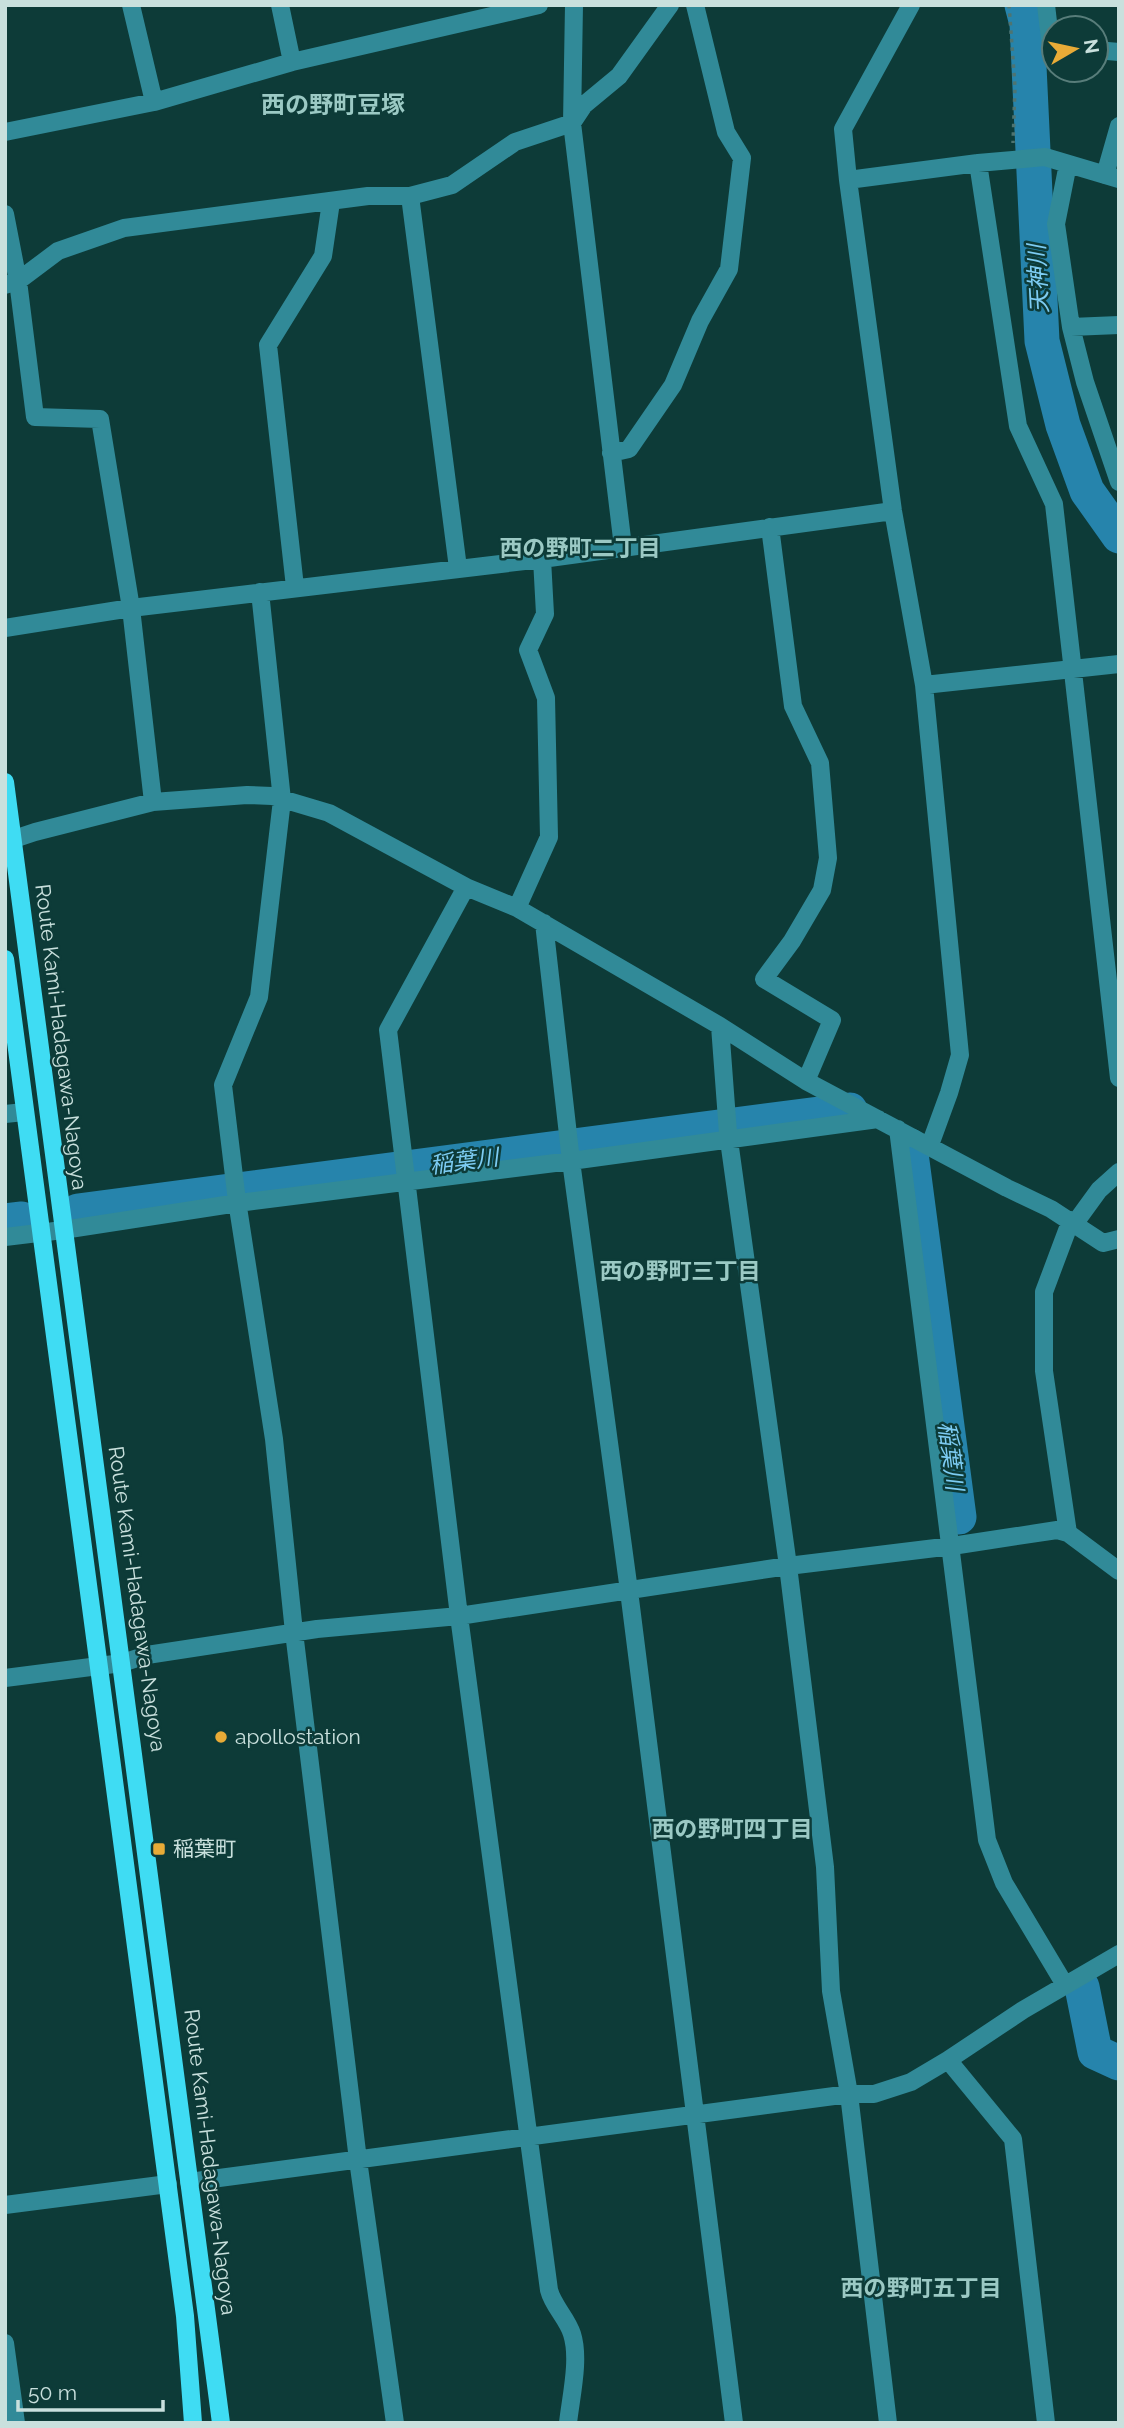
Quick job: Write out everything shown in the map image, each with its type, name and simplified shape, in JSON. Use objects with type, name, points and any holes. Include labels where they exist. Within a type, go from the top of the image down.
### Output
[{"type":"main road","name":"Route Kami-Hadagawa-Nagoya","points":[[5,782],[9,841],[42,1051],[63,1230],[221,2423]]},
{"type":"main road","name":"Route Kami-Hadagawa-Nagoya","points":[[5,959],[185,2316],[193,2423]]},
{"type":"street","points":[[131,5],[153,102]]},
{"type":"street","points":[[280,5],[292,62]]},
{"type":"street","points":[[5,132],[153,102],[292,62],[539,5]]},
{"type":"street","points":[[574,5],[572,123],[623,547]]},
{"type":"street","points":[[12,283],[58,251],[124,228],[368,196],[410,196],[452,185],[515,142],[572,123],[584,106],[619,76],[670,5]]},
{"type":"street","points":[[611,453],[629,449],[673,385],[700,321],[729,269],[742,158],[726,132],[695,5]]},
{"type":"street","points":[[911,5],[843,129],[893,511],[924,685],[960,1055],[950,1094],[930,1145]]},
{"type":"street","points":[[848,180],[1045,157],[1112,177],[1119,126]]},
{"type":"street","points":[[978,163],[1018,426],[1054,504],[1119,1078]]},
{"type":"street","points":[[1068,164],[1056,224],[1071,327],[1085,382],[1119,482]]},
{"type":"street","points":[[410,196],[458,568]]},
{"type":"street","points":[[295,587],[268,345],[323,257],[331,202]]},
{"type":"street","points":[[5,214],[12,283],[35,417],[100,419],[131,608],[153,802]]},
{"type":"street","points":[[1071,327],[1119,325]]},
{"type":"street","points":[[5,628],[131,608],[542,559],[893,511]]},
{"type":"street","points":[[769,527],[793,706],[820,763],[828,858],[822,890],[792,941],[764,979],[832,1020],[806,1081]]},
{"type":"street","points":[[517,908],[549,837],[546,698],[528,650],[545,614],[542,559]]},
{"type":"street","points":[[260,592],[282,800],[259,997],[223,1085],[237,1202],[274,1439],[358,2160],[395,2423]]},
{"type":"street","points":[[924,685],[1119,664]]},
{"type":"street","points":[[9,841],[153,802],[247,795],[272,796],[329,813],[466,887],[517,908],[720,1026],[806,1081],[1073,1222],[1103,1243],[1119,1239]]},
{"type":"street","points":[[466,887],[388,1030],[459,1616],[549,2290],[551,2300],[571,2331],[575,2347],[568,2423]]},
{"type":"street","points":[[544,923],[571,1160],[629,1591],[734,2423]]},
{"type":"street","points":[[720,1026],[728,1130],[788,1566],[825,1867],[831,1991],[849,2094],[888,2423]]},
{"type":"street","points":[[5,1114],[24,1112]]},
{"type":"street","points":[[5,1237],[237,1202],[571,1160],[728,1130],[878,1119]]},
{"type":"street","points":[[898,1129],[987,1840],[998,1872],[1065,1985]]},
{"type":"street","points":[[1068,1533],[1044,1371],[1044,1292],[1073,1222],[1099,1190],[1119,1172]]},
{"type":"street","points":[[5,1678],[122,1663],[147,1655],[295,1632],[459,1616],[788,1566],[1057,1530],[1068,1533],[1119,1571]]},
{"type":"street","points":[[189,2182],[849,2094],[874,2094],[911,2081],[948,2060],[1065,1985],[1119,1954]]},
{"type":"street","points":[[948,2060],[1013,2139],[1046,2423]]},
{"type":"street","points":[[5,2205],[168,2184]]},
{"type":"street","points":[[5,2343],[16,2423]]},
{"type":"path","points":[[1009,5],[1015,87],[1013,160]]},
{"type":"waterway","name":"天神川","points":[[1022,5],[1027,24],[1042,341],[1063,425],[1087,491],[1119,536]]},
{"type":"waterway","name":"稲葉川","points":[[78,1211],[850,1110]]},
{"type":"waterway","name":"稲葉川","points":[[910,1146],[959,1517]]},
{"type":"waterway","name":"稲葉川","points":[[5,1221],[22,1219]]},
{"type":"waterway","name":"稲葉川","points":[[1082,1987],[1095,2052],[1119,2063]]},
{"type":"place","name":"apollostation","points":[[221,1737]]},
{"type":"place","name":"稲葉町","points":[[159,1849]]},
{"type":"district","name":"西の野町豆塚","points":[[333,105]]},
{"type":"district","name":"西の野町二丁目","points":[[580,548]]},
{"type":"district","name":"西の野町三丁目","points":[[680,1271]]},
{"type":"district","name":"西の野町四丁目","points":[[732,1829]]},
{"type":"district","name":"西の野町五丁目","points":[[921,2288]]}]
